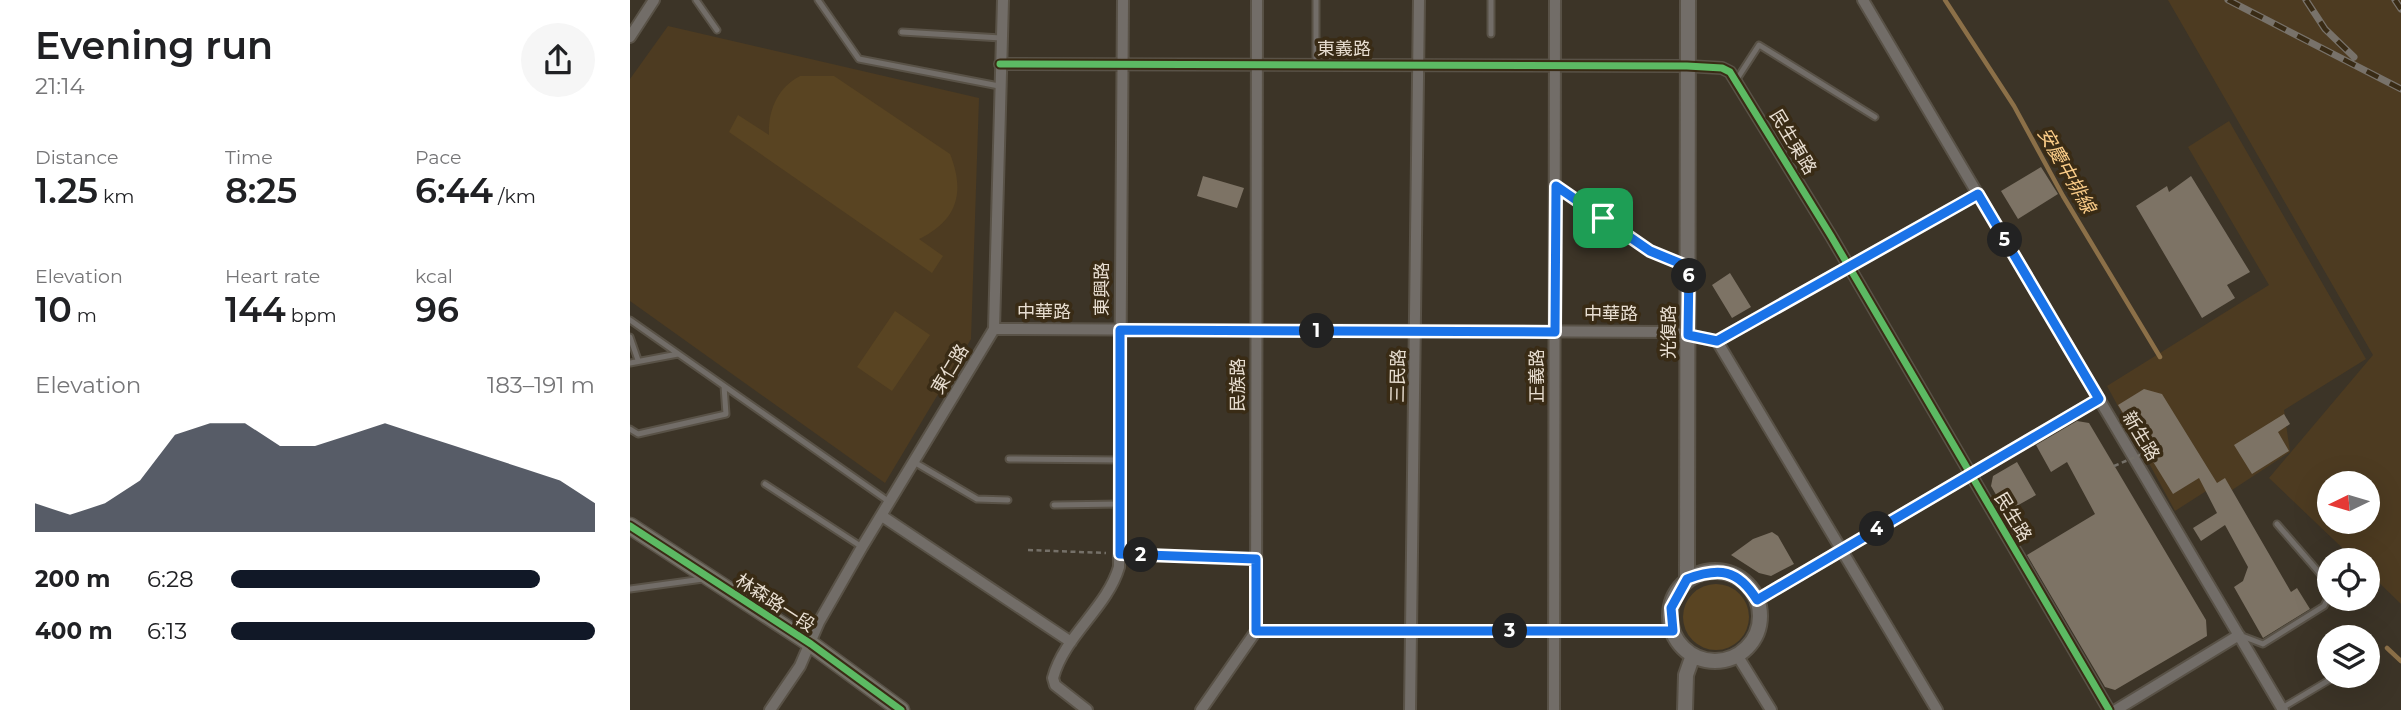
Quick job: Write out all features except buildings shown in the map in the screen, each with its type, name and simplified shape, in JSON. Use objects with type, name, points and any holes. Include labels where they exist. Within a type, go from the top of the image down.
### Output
[{"type":"main road","name":"林森路一段","points":[[630,526],[811,644],[901,710]]},
{"type":"street","points":[[630,37],[654,0]]},
{"type":"street","name":"東仁路","points":[[769,710],[811,644],[819,622],[862,547],[994,329],[1003,0]]},
{"type":"street","name":"東興路","points":[[1087,710],[1055,685],[1053,678],[1055,667],[1115,582],[1120,554],[1123,0]]},
{"type":"street","name":"民族路","points":[[1256,631],[1257,0]]},
{"type":"street","name":"三民路","points":[[1410,710],[1417,331],[1419,0]]},
{"type":"street","name":"正義路","points":[[1553,710],[1555,0]]},
{"type":"street","name":"光復路","points":[[1673,631],[1671,608],[1687,579],[1688,0]]},
{"type":"street","name":"新生路","points":[[1863,0],[2283,709]]},
{"type":"street","name":"東義路","points":[[1000,64],[1688,66]]},
{"type":"street","points":[[1688,66],[1722,68],[1737,79]]},
{"type":"street","name":"民生東路","points":[[1737,79],[1850,267]]},
{"type":"street","points":[[1937,710],[1717,341],[1978,194]]},
{"type":"street","name":"民生路","points":[[1850,267],[2109,710]]},
{"type":"street","name":"中華路","points":[[994,329],[1671,332],[1717,341]]},
{"type":"street","points":[[1757,600],[2099,399]]},
{"type":"street","points":[[882,516],[1072,642]]},
{"type":"street","points":[[1201,710],[1256,631],[1673,631],[1682,646],[1693,655],[1720,661],[1737,655],[1755,639],[1760,625],[1757,600],[1748,584],[1728,573],[1705,572],[1687,579]]},
{"type":"street","points":[[2116,710],[2239,635]]},
{"type":"street","points":[[1685,710],[1686,675],[1693,655]]},
{"type":"street","points":[[1737,655],[1770,710]]},
{"type":"lane","points":[[696,0],[717,30]]},
{"type":"lane","points":[[818,0],[859,59],[999,86]]},
{"type":"lane","points":[[1316,0],[1316,65]]},
{"type":"lane","points":[[1491,0],[1491,34]]},
{"type":"lane","points":[[902,32],[1002,38]]},
{"type":"lane","points":[[1737,79],[1759,45],[1875,117]]},
{"type":"lane","points":[[630,320],[891,503]]},
{"type":"lane","points":[[630,337],[638,360]]},
{"type":"lane","points":[[630,363],[678,354]]},
{"type":"lane","points":[[630,429],[638,434],[726,414],[724,386]]},
{"type":"lane","points":[[1009,459],[1120,460]]},
{"type":"lane","points":[[914,462],[977,499],[1008,500]]},
{"type":"lane","points":[[765,484],[862,547]]},
{"type":"lane","points":[[1054,505],[1120,504]]},
{"type":"lane","points":[[2277,524],[2317,570]]},
{"type":"lane","points":[[630,589],[707,578]]},
{"type":"lane","points":[[2239,635],[2263,644],[2317,610]]},
{"type":"lane","points":[[2283,709],[2317,688]]},
{"type":"path","points":[[1556,186],[1650,251],[1689,267]]},
{"type":"path","points":[[2114,466],[2147,453]]},
{"type":"path","points":[[1028,550],[1256,559]]},
{"type":"shaded area","points":[[2168,0],[2401,0],[2401,604],[2380,584],[2380,548],[2342,548],[2328,534],[2380,534],[2380,471],[2317,471],[2317,524],[2269,478],[2373,355]]},
{"type":"shaded area","points":[[668,26],[979,98],[971,339],[885,483],[630,301],[630,79]]},
{"type":"shaded area","points":[[800,76],[834,76],[950,154],[957,182],[954,205],[942,224],[919,239],[943,256],[932,273],[729,132],[738,115],[769,135],[770,117],[776,101],[785,87]]},
{"type":"shaded area","points":[[2229,121],[2366,359],[2284,410],[2290,452],[2232,490],[2225,479],[2175,511],[2107,386],[2269,285],[2188,147]]},
{"type":"shaded area","points":[[895,311],[930,335],[892,391],[857,367]]},
{"type":"shaded area","points":[[1709,584],[1723,584],[1735,589],[1744,598],[1749,617],[1747,630],[1740,641],[1723,650],[1709,650],[1697,645],[1688,636],[1683,624],[1683,610],[1688,598],[1697,589]]},
{"type":"waterway","name":"安慶中排線","points":[[1945,0],[2014,106],[2063,196],[2160,357]]},
{"type":"waterway","name":"安慶中排線","points":[[2387,648],[2401,661]]},
{"type":"railway","points":[[2228,0],[2401,89]]},
{"type":"railway","points":[[2306,0],[2325,29],[2354,57]]},
{"type":"railway","points":[[2395,0],[2401,9]]},
{"type":"cycle path","points":[[1000,64],[1687,66],[1722,68],[1730,72],[1831,236],[2109,710]]},
{"type":"cycle path","points":[[630,526],[811,644],[901,710]]},
{"type":"route","points":[[1556,186],[1603,218],[1650,251],[1689,267],[1688,335],[1717,341],[1978,194],[2099,399],[1757,600],[1748,584],[1720,571],[1705,572],[1687,579],[1671,608],[1673,631],[1256,631],[1256,559],[1120,554],[1120,330],[1555,332],[1556,186]]}]
